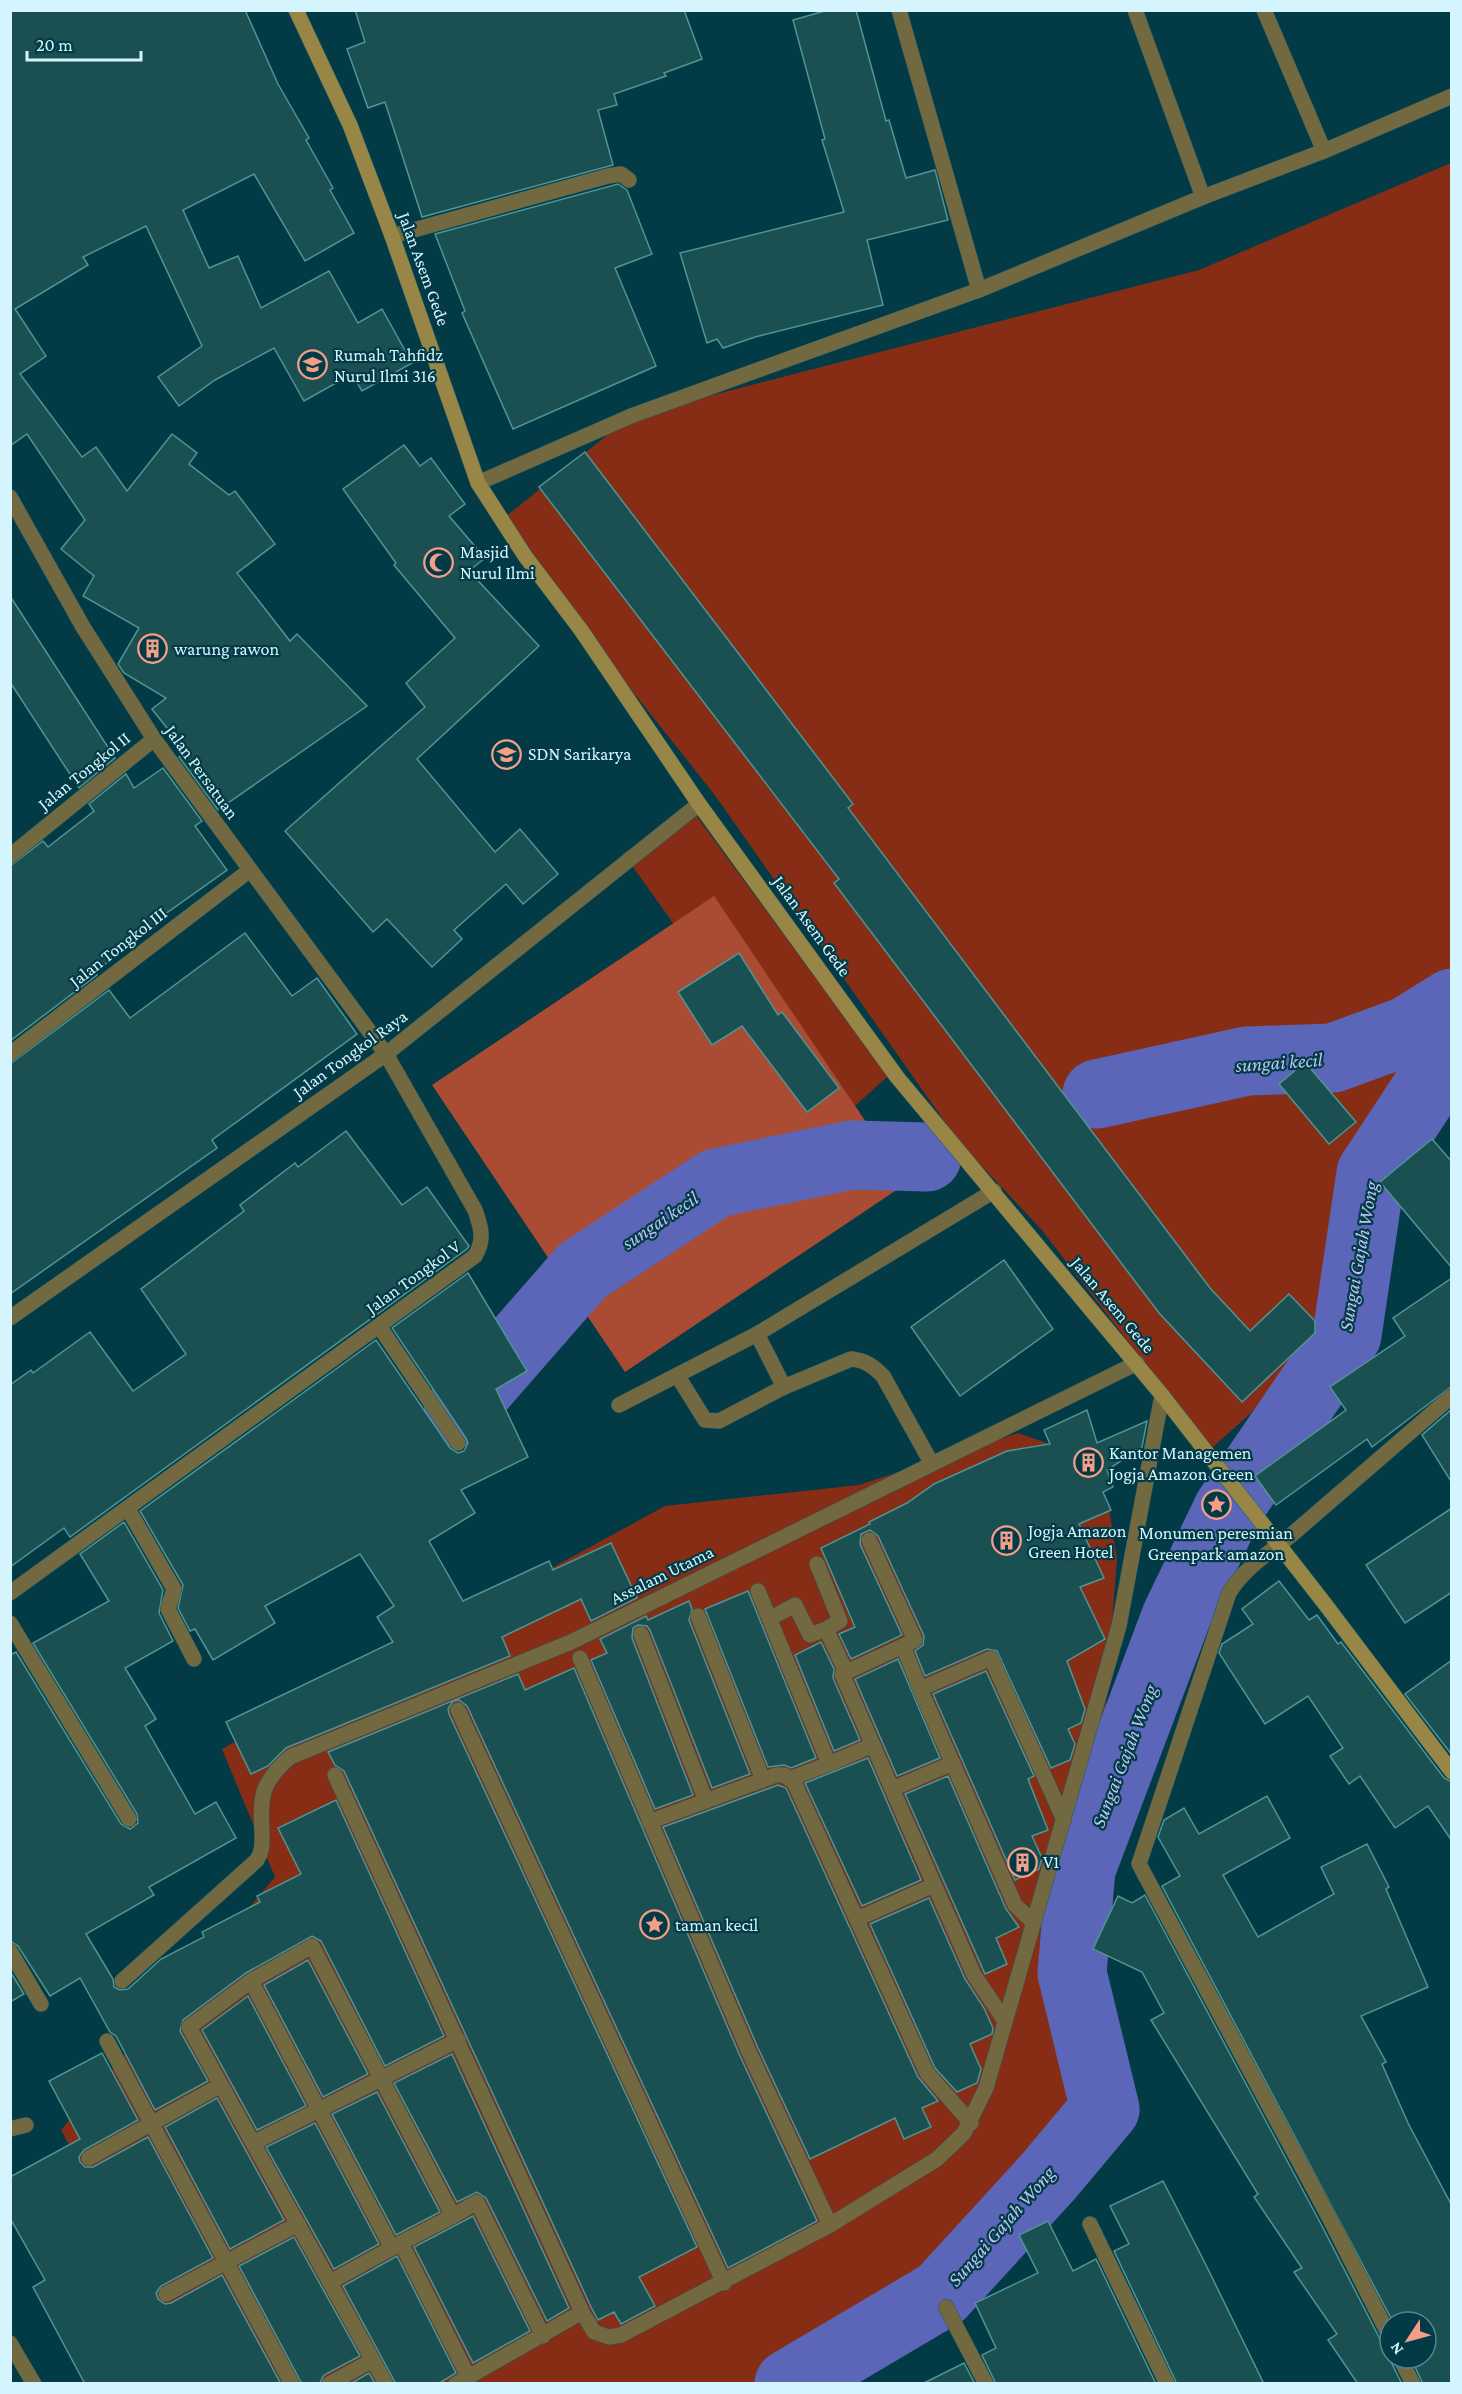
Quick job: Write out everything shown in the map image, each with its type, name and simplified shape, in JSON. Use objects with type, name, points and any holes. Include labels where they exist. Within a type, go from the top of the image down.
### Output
[{"type":"street","name":"Jalan Asem Gede","points":[[296,10],[350,125],[392,236],[478,483],[525,556],[581,630],[699,804],[897,1077],[1137,1363],[1252,1509],[1452,1772]]},
{"type":"street","points":[[899,10],[980,291]]},
{"type":"street","points":[[1135,10],[1203,197]]},
{"type":"street","points":[[1264,10],[1324,151]]},
{"type":"street","points":[[478,483],[631,417],[980,291],[1203,197],[1324,151],[1452,96]]},
{"type":"street","points":[[392,236],[608,176],[621,174],[629,180]]},
{"type":"street","name":"Jalan Persatuan","points":[[10,498],[83,627],[154,739],[386,1054]]},
{"type":"street","name":"Jalan Tongkol II","points":[[10,856],[154,739]]},
{"type":"street","name":"Jalan Tongkol Raya","points":[[10,1318],[386,1054],[699,804]]},
{"type":"street","name":"Jalan Tongkol III","points":[[10,1054],[250,870]]},
{"type":"street","name":"Jalan Tongkol V","points":[[10,1593],[475,1256],[482,1245],[481,1228],[475,1210],[386,1054]]},
{"type":"street","points":[[619,1405],[757,1334],[994,1191]]},
{"type":"street","points":[[379,1326],[458,1443]]},
{"type":"street","points":[[757,1334],[784,1387]]},
{"type":"street","points":[[677,1375],[705,1420],[710,1422],[719,1421],[784,1387],[851,1359],[861,1359],[883,1376],[932,1464]]},
{"type":"street","name":"Assalam Utama","points":[[122,1981],[257,1860],[263,1851],[264,1785],[290,1757],[572,1642],[1137,1363]]},
{"type":"street","points":[[335,1775],[582,2313],[594,2332],[609,2337],[621,2335],[724,2283],[830,2225],[937,2159],[958,2141],[971,2123],[986,2088],[1119,1626],[1162,1395]]},
{"type":"street","points":[[1378,2313],[1331,2221],[1139,1864],[1229,1593],[1246,1568],[1279,1545],[1452,1396]]},
{"type":"street","points":[[128,1509],[174,1589],[168,1609],[194,1659]]},
{"type":"street","points":[[869,1540],[915,1640],[842,1674],[974,1975],[1005,2021]]},
{"type":"street","points":[[771,1618],[795,1605],[810,1635],[840,1621],[817,1564]]},
{"type":"street","points":[[758,1591],[829,1764]]},
{"type":"street","points":[[698,1616],[763,1780]]},
{"type":"street","points":[[10,1623],[129,1819]]},
{"type":"street","points":[[826,1629],[846,1672]]},
{"type":"street","points":[[641,1634],[706,1801]]},
{"type":"street","points":[[903,1646],[1015,1905],[1034,1923]]},
{"type":"street","points":[[580,1658],[749,2052],[830,2225]]},
{"type":"street","points":[[920,1689],[991,1658],[1064,1820]]},
{"type":"street","points":[[458,1710],[724,2283]]},
{"type":"street","points":[[789,1779],[873,1746]]},
{"type":"street","points":[[892,1789],[953,1763]]},
{"type":"street","points":[[649,1822],[776,1775],[784,1775],[789,1779],[798,1789],[927,2073],[971,2123]]},
{"type":"street","points":[[857,1919],[934,1885]]},
{"type":"street","points":[[386,2384],[189,2027],[251,1981],[312,1946],[453,2216]]},
{"type":"street","points":[[10,1951],[40,2004]]},
{"type":"street","points":[[251,1981],[319,2110],[396,2245],[462,2380],[543,2337],[582,2313]]},
{"type":"street","points":[[253,2143],[458,2040]]},
{"type":"street","points":[[107,2041],[292,2384]]},
{"type":"street","points":[[89,2158],[221,2085]]},
{"type":"street","points":[[10,2129],[26,2125]]},
{"type":"street","points":[[330,2282],[477,2202],[543,2337]]},
{"type":"street","points":[[166,2294],[298,2224]]},
{"type":"street","points":[[1090,2224],[1167,2384]]},
{"type":"street","points":[[946,2307],[986,2384]]},
{"type":"street","points":[[10,2343],[34,2384]]},
{"type":"street","points":[[329,2384],[372,2360]]},
{"type":"street","points":[[1407,2370],[1413,2384]]},
{"type":"shaded area","points":[[1451,163],[1451,1047],[1366,1172],[1340,1333],[1213,1447],[1187,1418],[1041,1229],[959,1142],[714,794],[583,629],[508,546],[499,522],[631,416],[1199,270]]},
{"type":"shaded area","points":[[695,814],[888,1076],[824,1134],[623,853]]},
{"type":"shaded area","points":[[714,896],[907,1183],[625,1372],[432,1085]]},
{"type":"shaded area","name":"taman kecil","points":[[1018,1433],[1064,1449],[1108,1502],[1117,1559],[1100,1776],[1078,1868],[1070,1973],[1105,2109],[1048,2177],[941,2294],[793,2383],[199,2383],[61,2130],[275,1877],[222,1749],[665,1506],[859,1485]]},
{"type":"building","points":[[10,10],[245,10],[278,84],[309,138],[306,140],[333,188],[330,190],[354,233],[305,261],[254,174],[183,210],[209,268],[238,256],[261,308],[329,271],[358,323],[382,309],[412,363],[362,391],[352,374],[304,401],[274,348],[215,380],[179,406],[158,377],[202,346],[146,226],[83,257],[88,265],[15,309],[46,356],[20,374],[82,457],[96,447],[127,491],[172,434],[197,453],[189,464],[229,495],[235,491],[275,544],[237,573],[290,641],[297,634],[367,706],[218,810],[179,757],[186,752],[152,709],[166,698],[124,673],[118,664],[139,628],[83,596],[94,576],[61,549],[85,520],[27,434],[10,446]]},
{"type":"building","points":[[355,10],[684,10],[702,59],[664,73],[666,76],[614,94],[617,105],[598,110],[613,165],[422,217],[385,102],[368,108],[347,49],[365,42]]},
{"type":"building","points":[[828,10],[856,10],[886,121],[889,120],[906,178],[935,170],[948,220],[867,240],[883,305],[755,337],[723,348],[717,339],[707,343],[680,253],[844,212],[822,140],[825,139],[793,20]]},
{"type":"building","points":[[618,184],[627,190],[652,254],[615,268],[656,366],[513,429],[462,313],[465,311],[435,234]]},
{"type":"building","points":[[404,445],[420,466],[431,458],[465,504],[449,516],[485,558],[469,571],[539,646],[417,759],[495,852],[520,829],[558,874],[523,904],[506,884],[454,930],[462,939],[432,967],[387,919],[373,932],[285,831],[425,707],[406,683],[455,638],[394,565],[396,563],[343,489]]},
{"type":"building","points":[[585,452],[853,804],[848,808],[1210,1288],[1250,1331],[1289,1294],[1315,1321],[1315,1333],[1242,1402],[1159,1313],[834,883],[839,879],[539,487]]},
{"type":"building","points":[[10,596],[115,758],[79,788],[10,682]]},
{"type":"building","points":[[163,768],[202,821],[195,826],[227,870],[164,915],[166,918],[95,972],[97,975],[10,1041],[10,866],[43,841],[48,847],[94,811],[89,804],[126,774],[134,788]]},
{"type":"building","points":[[245,933],[292,996],[317,978],[357,1034],[212,1140],[217,1148],[10,1294],[10,1064],[109,990],[130,1018]]},
{"type":"building","points":[[739,953],[778,1015],[782,1012],[839,1088],[807,1112],[742,1026],[712,1045],[678,992]]},
{"type":"building","points":[[1305,1062],[1356,1122],[1329,1144],[1279,1084]]},
{"type":"building","points":[[346,1131],[402,1205],[427,1187],[469,1246],[467,1249],[70,1537],[64,1528],[10,1567],[10,1385],[31,1370],[33,1373],[90,1332],[133,1391],[186,1354],[141,1289],[244,1211],[240,1205],[295,1163],[298,1167]]},
{"type":"building","points":[[1432,1139],[1452,1162],[1452,1268],[1380,1182]]},
{"type":"building","points":[[1004,1260],[1053,1329],[960,1396],[911,1327]]},
{"type":"building","points":[[468,1273],[527,1371],[496,1389],[528,1457],[461,1490],[475,1513],[429,1541],[463,1601],[549,1561],[553,1570],[611,1543],[637,1598],[591,1621],[581,1599],[502,1637],[510,1656],[286,1748],[268,1766],[251,1774],[226,1722],[393,1642],[377,1617],[394,1606],[360,1554],[265,1606],[275,1623],[213,1660],[195,1629],[190,1631],[178,1608],[183,1585],[140,1511],[376,1340],[450,1448],[458,1453],[464,1451],[468,1443],[466,1438],[392,1328]]},
{"type":"building","points":[[1452,1278],[1452,1386],[1372,1447],[1367,1439],[1276,1505],[1255,1476],[1346,1410],[1330,1387],[1405,1336],[1393,1318]]},
{"type":"building","points":[[1452,1409],[1452,1483],[1422,1435]]},
{"type":"building","points":[[1087,1410],[1097,1443],[1147,1421],[1142,1447],[1107,1470],[1113,1487],[1103,1492],[1111,1510],[1079,1524],[1104,1578],[1080,1587],[1105,1639],[1067,1661],[1085,1709],[1081,1723],[1068,1729],[1075,1744],[1070,1760],[1051,1768],[997,1651],[987,1649],[925,1676],[915,1651],[923,1645],[924,1636],[878,1536],[870,1530],[861,1534],[860,1544],[902,1635],[851,1659],[839,1634],[855,1627],[821,1548],[870,1524],[869,1522],[907,1503],[934,1484],[1007,1451],[1050,1444],[1044,1430]]},
{"type":"building","points":[[1452,1508],[1452,1592],[1405,1623],[1366,1565]]},
{"type":"building","points":[[124,1522],[163,1590],[159,1613],[173,1641],[125,1668],[156,1719],[145,1726],[195,1814],[216,1802],[236,1838],[149,1887],[154,1895],[86,1934],[113,1979],[114,1987],[120,1990],[128,1989],[161,1959],[204,1937],[202,1932],[260,1902],[257,1896],[301,1874],[278,1828],[336,1800],[444,2036],[385,2066],[321,1941],[312,1936],[246,1973],[183,2020],[180,2031],[208,2081],[155,2110],[116,2036],[110,2032],[80,1978],[50,1996],[18,1946],[10,1941],[10,1655],[16,1652],[121,1824],[130,1829],[138,1823],[137,1814],[33,1643],[109,1601],[80,1554]]},
{"type":"building","points":[[1279,1581],[1309,1620],[1317,1615],[1338,1644],[1341,1642],[1444,1778],[1452,1782],[1452,1841],[1428,1806],[1395,1828],[1360,1776],[1349,1784],[1330,1756],[1343,1748],[1308,1696],[1265,1724],[1219,1653],[1222,1644],[1253,1624],[1242,1609]]},
{"type":"building","points":[[748,1591],[816,1758],[791,1768],[784,1765],[768,1767],[705,1609]]},
{"type":"building","points":[[689,1601],[692,1609],[689,1620],[750,1774],[712,1788],[650,1630],[647,1626],[638,1625],[633,1628],[632,1638],[693,1795],[655,1809],[591,1660],[607,1653],[600,1639],[646,1616],[648,1620]]},
{"type":"building","points":[[821,1642],[834,1669],[833,1678],[860,1740],[834,1751],[795,1655]]},
{"type":"building","points":[[898,1659],[940,1758],[897,1776],[855,1679]]},
{"type":"building","points":[[1452,1660],[1452,1755],[1405,1694]]},
{"type":"building","points":[[574,1668],[740,2056],[817,2221],[728,2268],[467,1706],[459,1700],[453,1701],[448,1709],[449,1714],[697,2247],[639,2277],[655,2306],[621,2324],[614,2312],[598,2320],[591,2307],[344,1771],[335,1765],[328,1752],[518,1674],[525,1690]]},
{"type":"building","points":[[986,1671],[1034,1776],[1028,1779],[1048,1830],[1032,1836],[1042,1858],[1039,1869],[1015,1880],[933,1694]]},
{"type":"building","points":[[868,1758],[921,1880],[862,1906],[805,1783]]},
{"type":"building","points":[[948,1776],[1006,1909],[1019,1927],[996,1938],[1007,1964],[985,1974],[905,1794]]},
{"type":"building","points":[[778,1785],[786,1788],[918,2077],[938,2101],[922,2108],[931,2127],[904,2139],[895,2118],[810,2159],[758,2048],[663,1827]]},
{"type":"building","points":[[1267,1796],[1290,1838],[1223,1875],[1258,1937],[1334,1894],[1321,1867],[1367,1844],[1389,1887],[1386,1889],[1428,1987],[1361,2016],[1386,2062],[1382,2064],[1408,2123],[1452,2206],[1452,2384],[1423,2384],[1417,2370],[1438,2370],[1438,2310],[1387,2310],[1162,1886],[1180,1876],[1158,1837],[1164,1820],[1184,1808],[1199,1834]]},
{"type":"building","points":[[1145,1895],[1378,2335],[1378,2370],[1395,2370],[1402,2384],[1358,2384],[1328,2340],[1337,2334],[1294,2272],[1302,2268],[1254,2197],[1258,2194],[1151,2020],[1164,2013],[1142,1972],[1093,1949],[1118,1896],[1132,1903]]},
{"type":"building","points":[[929,1898],[965,1979],[984,2008],[993,2028],[992,2034],[970,2044],[981,2069],[977,2083],[957,2092],[935,2068],[870,1924]]},
{"type":"building","points":[[308,1960],[368,2074],[323,2097],[264,1985]]},
{"type":"building","points":[[10,1971],[24,1994],[10,2002]]},
{"type":"building","points":[[248,1996],[306,2106],[257,2130],[202,2030]]},
{"type":"building","points":[[102,2053],[138,2120],[84,2150],[79,2157],[80,2162],[85,2167],[93,2167],[148,2137],[213,2258],[161,2286],[156,2293],[158,2299],[165,2304],[171,2303],[222,2275],[281,2384],[85,2384],[33,2287],[45,2280],[10,2218],[10,2177],[80,2139],[49,2081]]},
{"type":"building","points":[[452,2054],[569,2308],[547,2321],[486,2198],[477,2192],[457,2202],[394,2083]]},
{"type":"building","points":[[377,2092],[440,2212],[396,2235],[332,2114]]},
{"type":"building","points":[[217,2098],[284,2220],[230,2249],[165,2127]]},
{"type":"building","points":[[315,2123],[379,2244],[334,2269],[266,2147]]},
{"type":"building","points":[[1163,2181],[1264,2384],[1177,2384],[1114,2251],[1129,2244],[1110,2206]]},
{"type":"building","points":[[473,2216],[530,2331],[473,2363],[414,2247]]},
{"type":"building","points":[[1048,2221],[1073,2271],[1096,2259],[1156,2384],[996,2384],[982,2355],[996,2348],[975,2303],[1038,2273],[1019,2235]]},
{"type":"building","points":[[294,2237],[360,2356],[324,2375],[319,2384],[302,2384],[239,2266]]},
{"type":"building","points":[[397,2256],[456,2373],[438,2384],[396,2384],[343,2286]]},
{"type":"building","points":[[964,2363],[975,2384],[922,2384]]},
{"type":"building","points":[[369,2373],[375,2384],[350,2384]]},
{"type":"waterway","name":"sungai kecil","points":[[1097,1094],[1247,1061],[1333,1058],[1407,1031],[1452,1003]]},
{"type":"waterway","name":"Sungai Gajah Wong","points":[[789,2384],[941,2294],[1048,2177],[1105,2109],[1072,1973],[1081,1869],[1176,1617],[1228,1509],[1347,1335],[1371,1173],[1452,1050]]},
{"type":"waterway","name":"sungai kecil","points":[[458,1413],[582,1271],[716,1183],[852,1155],[927,1157]]},
{"type":"place","name":"Rumah Tahfidz Nurul Ilmi 316","points":[[313,365]]},
{"type":"place","name":"Masjid Nurul Ilmi","points":[[439,562]]},
{"type":"place","name":"warung rawon","points":[[153,649]]},
{"type":"place","name":"SDN Sarikarya","points":[[507,754]]},
{"type":"place","name":"Kantor Managemen Jogja Amazon Green","points":[[1088,1463]]},
{"type":"place","name":"Monumen peresmian Greenpark amazon","points":[[1216,1504]]},
{"type":"place","name":"Jogja Amazon Green Hotel","points":[[1007,1541]]},
{"type":"place","name":"V1","points":[[1022,1862]]},
{"type":"place","name":"taman kecil","points":[[654,1925]]}]
